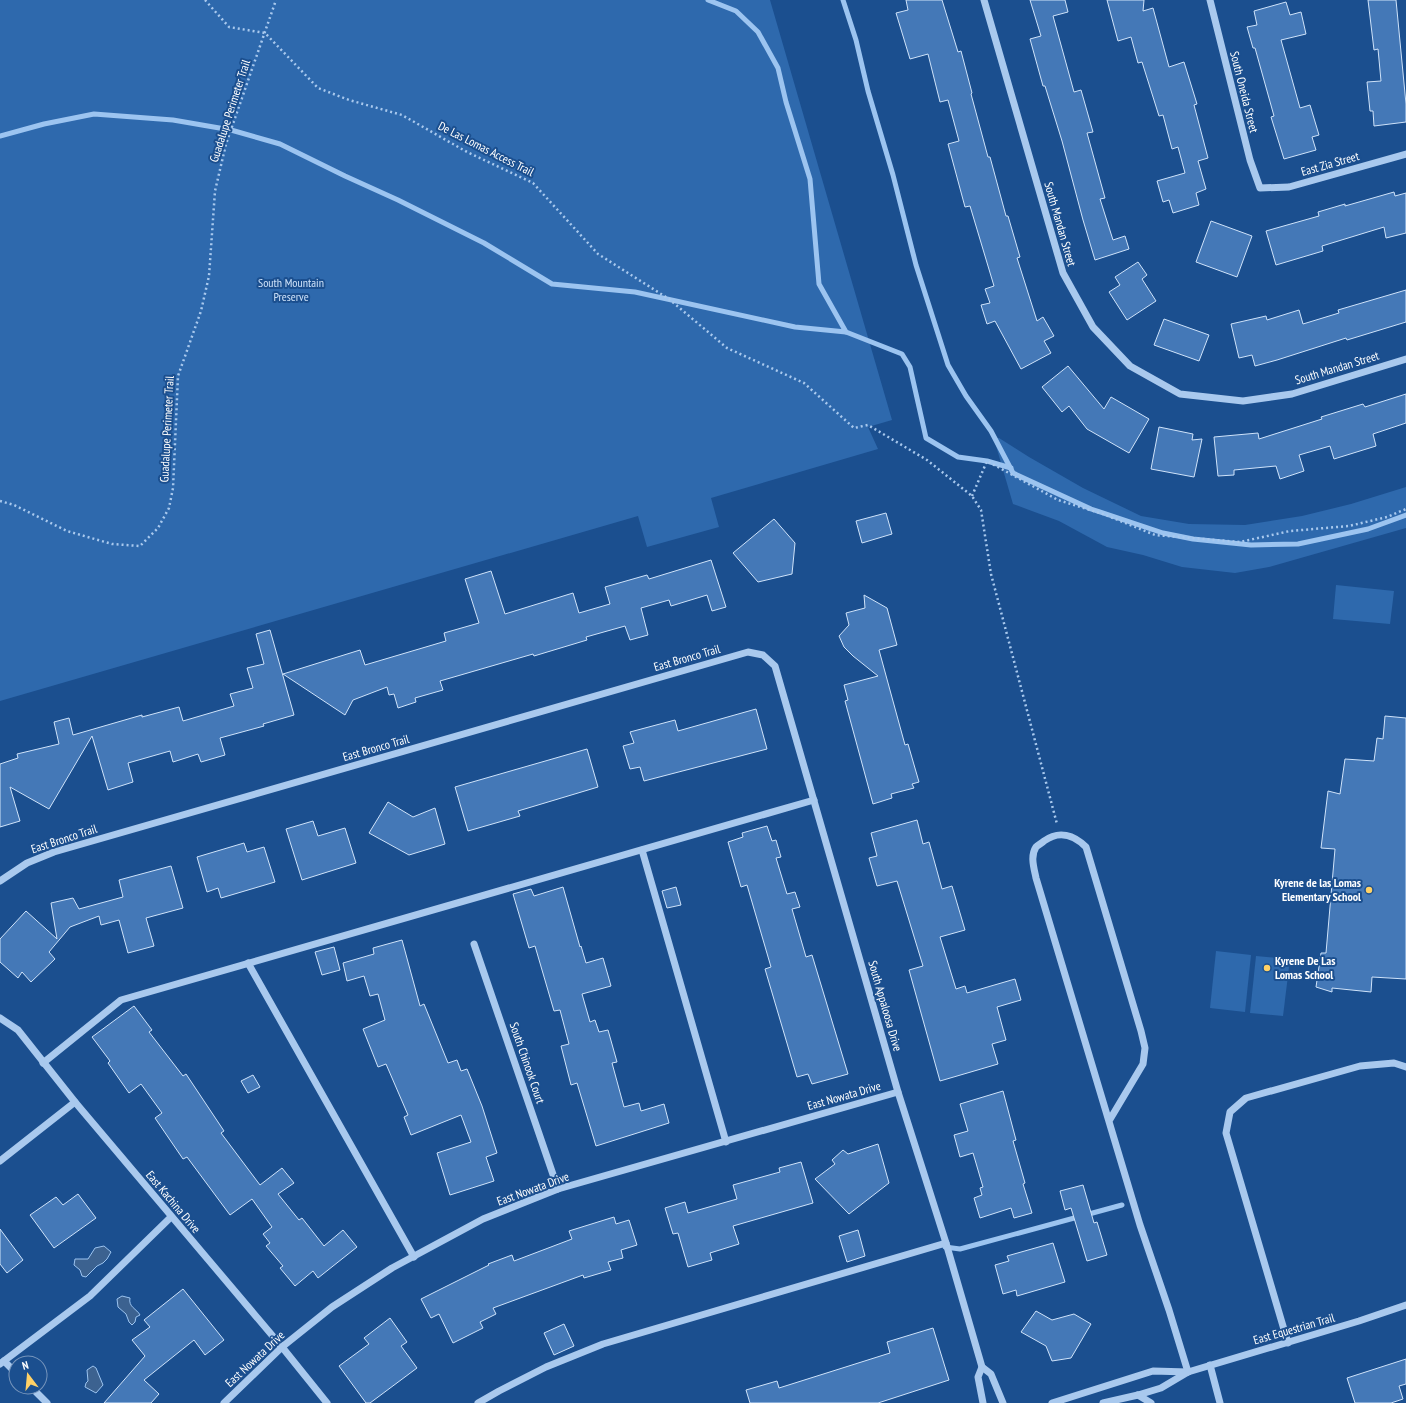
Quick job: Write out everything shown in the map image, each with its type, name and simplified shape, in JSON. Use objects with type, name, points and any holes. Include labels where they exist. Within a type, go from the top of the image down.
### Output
[{"type":"street","name":"South Mandan Street","points":[[984,0],[1063,273],[1093,327],[1130,366],[1180,394],[1243,401],[1292,394],[1406,359]]},
{"type":"street","name":"South Oneida Street","points":[[1210,0],[1250,160],[1260,188]]},
{"type":"street","name":"East Zia Street","points":[[1260,188],[1289,187],[1406,154]]},
{"type":"street","name":"East Bronco Trail","points":[[0,881],[27,863],[54,852],[748,652],[763,655]]},
{"type":"street","name":"South Appaloosa Drive","points":[[763,655],[775,666],[898,1092],[946,1243],[982,1366],[991,1374],[1003,1403]]},
{"type":"street","points":[[43,1064],[121,1000],[814,800]]},
{"type":"street","points":[[1109,1121],[1143,1064],[1145,1048],[1086,847],[1079,840],[1069,835],[1059,834],[1048,838],[1037,847],[1033,863],[1109,1121],[1140,1225],[1188,1372]]},
{"type":"street","points":[[642,850],[726,1142]]},
{"type":"street","name":"South Chinook Court","points":[[474,944],[558,1189]]},
{"type":"street","points":[[248,963],[414,1257]]},
{"type":"street","name":"East Kachina Drive","points":[[0,1018],[18,1030],[74,1102],[328,1403]]},
{"type":"street","points":[[1288,1343],[1226,1133],[1230,1112],[1246,1098],[1360,1066],[1394,1063],[1406,1067]]},
{"type":"street","name":"East Nowata Drive","points":[[224,1403],[282,1347],[332,1307],[392,1268],[483,1219],[558,1189],[898,1092]]},
{"type":"street","points":[[0,1161],[74,1102]]},
{"type":"street","points":[[2,1363],[90,1296],[171,1217]]},
{"type":"street","points":[[478,1403],[498,1391],[546,1367],[604,1344],[946,1243]]},
{"type":"street","name":"East Equestrian Trail","points":[[1103,1403],[1160,1388],[1188,1372],[1359,1322],[1406,1305]]},
{"type":"street","points":[[1210,1365],[1220,1403]]},
{"type":"street","name":"South Appaloosa Drive","points":[[982,1366],[978,1377],[983,1403]]},
{"type":"street","name":"East Equestrian Trail","points":[[1052,1403],[1153,1371],[1188,1372]]},
{"type":"street","points":[[39,1395],[47,1403]]},
{"type":"street","points":[[1138,1395],[1152,1403]]},
{"type":"path","points":[[205,0],[229,27],[265,33]]},
{"type":"path","name":"Guadalupe Perimeter Trail","points":[[0,501],[14,505],[67,531],[112,544],[140,546],[158,528],[169,508],[173,488],[178,376],[201,310],[209,276],[215,191],[226,144],[276,0]]},
{"type":"path","name":"De Las Lomas Access Trail","points":[[265,33],[318,88],[349,100],[402,115],[467,152],[534,182],[598,254],[669,299],[727,348],[804,383],[854,428],[868,425],[927,460],[972,496]]},
{"type":"path","points":[[1059,834],[991,574],[982,510],[972,496],[987,461],[1058,500],[1103,514],[1155,535],[1240,542],[1290,531],[1349,526],[1387,517],[1406,510]]},
{"type":"green space","name":"South Mountain Preserve","points":[[0,0],[770,0],[892,420],[868,427],[878,449],[711,498],[719,527],[647,547],[638,516],[0,701]]},
{"type":"green space","points":[[999,438],[1083,488],[1141,516],[1189,524],[1245,525],[1302,516],[1351,504],[1406,487],[1406,528],[1269,567],[1235,573],[1182,567],[1143,555],[1107,547],[1059,521],[1013,504],[994,439]]},
{"type":"green space","points":[[1336,585],[1394,591],[1390,624],[1333,619]]},
{"type":"green space","points":[[1216,951],[1251,955],[1245,1012],[1210,1008]]},
{"type":"green space","points":[[1256,956],[1290,959],[1283,1016],[1250,1013]]},
{"type":"shaded area","points":[[104,1246],[111,1252],[107,1259],[86,1277],[82,1276],[80,1270],[74,1265],[75,1259],[88,1259],[95,1248]]},
{"type":"shaded area","points":[[122,1296],[130,1298],[131,1306],[140,1315],[136,1317],[135,1322],[132,1325],[126,1314],[118,1307],[117,1299]]},
{"type":"shaded area","points":[[93,1366],[96,1368],[103,1385],[96,1393],[85,1387],[88,1381],[87,1370]]},
{"type":"building","points":[[906,0],[942,0],[958,52],[961,51],[988,157],[990,157],[1006,216],[1008,216],[1020,257],[1017,258],[1037,321],[1043,317],[1054,336],[1044,341],[1051,353],[1021,369],[995,321],[987,324],[981,305],[990,303],[985,289],[994,286],[970,206],[965,207],[948,144],[959,141],[948,100],[940,102],[928,54],[910,59],[896,13],[908,10]]},
{"type":"building","points":[[1030,0],[1065,0],[1068,12],[1053,16],[1074,92],[1081,90],[1093,132],[1087,133],[1105,198],[1100,199],[1113,240],[1125,236],[1129,249],[1095,260],[1062,141],[1045,86],[1043,86],[1030,39],[1041,36]]},
{"type":"building","points":[[1107,0],[1144,0],[1143,11],[1153,8],[1169,67],[1184,62],[1197,104],[1194,105],[1208,158],[1198,161],[1206,189],[1196,193],[1199,205],[1173,213],[1169,200],[1163,202],[1157,181],[1185,173],[1178,147],[1172,149],[1163,115],[1159,116],[1142,62],[1138,63],[1131,37],[1118,41]]},
{"type":"building","points":[[1368,0],[1396,0],[1406,104],[1406,122],[1374,126],[1373,111],[1370,111],[1367,82],[1381,81],[1378,49],[1374,50]]},
{"type":"building","points":[[1286,2],[1290,15],[1301,12],[1306,34],[1281,40],[1300,108],[1310,105],[1319,135],[1312,137],[1316,150],[1284,159],[1271,117],[1274,116],[1255,48],[1253,48],[1247,27],[1257,25],[1254,11]]},
{"type":"building","points":[[1394,192],[1395,196],[1406,193],[1406,233],[1386,238],[1384,227],[1322,246],[1323,251],[1276,265],[1266,231],[1319,216],[1318,212]]},
{"type":"building","points":[[1211,221],[1252,236],[1237,277],[1196,262]]},
{"type":"building","points":[[1138,262],[1147,275],[1142,279],[1156,301],[1127,320],[1109,292],[1120,285],[1115,277]]},
{"type":"building","points":[[1406,290],[1406,322],[1347,340],[1346,338],[1255,366],[1252,355],[1239,358],[1231,324],[1266,316],[1267,320],[1299,310],[1303,324],[1339,313],[1338,310]]},
{"type":"building","points":[[1164,319],[1209,335],[1199,361],[1154,345]]},
{"type":"building","points":[[1068,366],[1104,409],[1111,397],[1149,419],[1129,453],[1087,429],[1069,406],[1062,412],[1042,387]]},
{"type":"building","points":[[1406,394],[1406,423],[1373,434],[1376,446],[1334,459],[1330,446],[1299,455],[1304,471],[1280,479],[1276,466],[1234,470],[1234,475],[1218,476],[1214,437],[1258,433],[1259,439],[1363,404],[1365,407]]},
{"type":"building","points":[[1159,427],[1193,434],[1192,440],[1202,439],[1194,477],[1151,469]]},
{"type":"building","points":[[886,513],[892,534],[862,543],[856,521]]},
{"type":"building","points":[[774,519],[795,543],[792,574],[758,582],[733,553]]},
{"type":"building","points":[[711,560],[726,607],[712,611],[707,595],[671,606],[669,600],[641,608],[648,635],[630,640],[625,626],[586,637],[587,640],[534,656],[533,654],[440,681],[443,690],[415,698],[416,702],[398,708],[394,694],[389,695],[387,687],[353,700],[345,715],[283,674],[360,650],[365,665],[446,641],[444,633],[479,623],[465,579],[491,571],[505,614],[573,593],[579,613],[610,604],[605,587],[647,575],[649,579]]},
{"type":"building","points":[[864,595],[887,608],[897,645],[879,650],[905,745],[908,744],[919,782],[912,784],[914,788],[891,794],[892,798],[873,804],[845,701],[848,700],[844,685],[878,676],[844,647],[839,636],[849,625],[846,613],[865,608]]},
{"type":"building","points":[[270,630],[294,715],[263,724],[264,726],[220,738],[225,755],[201,762],[198,754],[173,762],[170,751],[128,763],[133,782],[108,790],[92,736],[49,809],[10,787],[20,821],[0,827],[0,764],[18,758],[17,754],[59,744],[54,722],[69,718],[73,735],[142,715],[142,717],[179,707],[183,721],[234,706],[230,694],[253,688],[247,668],[264,664],[256,634]]},
{"type":"building","points":[[756,709],[767,749],[644,781],[640,767],[630,769],[623,746],[634,743],[630,732],[675,720],[678,731]]},
{"type":"building","name":"Kyrene de las Lomas Elementary School","points":[[1385,716],[1406,718],[1406,979],[1372,977],[1371,992],[1332,988],[1332,992],[1316,987],[1321,953],[1326,953],[1335,849],[1321,848],[1328,791],[1340,794],[1345,759],[1374,761],[1377,738],[1383,739]]},
{"type":"building","points":[[587,749],[598,787],[518,811],[520,816],[468,831],[455,787]]},
{"type":"building","points":[[388,802],[413,817],[435,808],[445,844],[409,855],[369,833]]},
{"type":"building","points":[[917,820],[923,844],[929,842],[942,889],[952,886],[965,930],[940,937],[956,989],[965,986],[967,993],[1015,979],[1021,1000],[997,1007],[1006,1040],[992,1044],[998,1064],[940,1081],[909,970],[923,966],[897,881],[877,886],[869,858],[877,856],[871,833]]},
{"type":"building","points":[[313,821],[318,836],[345,828],[356,863],[302,880],[286,829]]},
{"type":"building","points":[[767,826],[772,841],[776,840],[781,857],[776,858],[787,894],[795,892],[800,907],[792,909],[806,957],[812,955],[848,1074],[812,1084],[808,1074],[797,1077],[765,969],[771,967],[747,885],[741,887],[728,842],[743,837],[742,833]]},
{"type":"building","points":[[244,843],[247,852],[264,847],[275,882],[221,898],[218,888],[207,892],[197,857]]},
{"type":"building","points":[[171,866],[183,908],[146,918],[154,946],[128,953],[119,920],[101,925],[99,916],[70,927],[49,952],[55,959],[31,982],[22,972],[18,978],[0,962],[0,939],[26,911],[57,939],[51,903],[73,898],[79,909],[123,897],[119,880]]},
{"type":"building","points":[[563,887],[586,963],[603,958],[611,986],[582,994],[590,1022],[595,1020],[599,1032],[608,1030],[617,1062],[612,1063],[624,1107],[639,1103],[641,1111],[664,1104],[669,1123],[596,1146],[577,1083],[571,1085],[561,1046],[569,1044],[560,1010],[554,1011],[535,946],[529,948],[513,894],[531,889],[534,896]]},
{"type":"building","points":[[676,887],[681,905],[667,908],[662,891]]},
{"type":"building","points":[[402,940],[420,1006],[424,1004],[448,1063],[457,1060],[461,1071],[467,1069],[482,1106],[497,1153],[486,1157],[494,1181],[450,1195],[437,1153],[471,1142],[461,1115],[411,1135],[404,1117],[408,1115],[386,1064],[378,1067],[363,1029],[385,1020],[378,994],[370,996],[364,976],[347,981],[343,963],[374,954],[373,948]]},
{"type":"building","points":[[334,947],[340,970],[322,975],[315,952]]},
{"type":"building","points":[[134,1006],[152,1030],[149,1032],[183,1076],[186,1074],[224,1131],[221,1133],[260,1185],[282,1168],[294,1183],[278,1194],[299,1220],[302,1218],[324,1246],[343,1230],[357,1247],[318,1278],[313,1271],[295,1286],[280,1268],[283,1266],[266,1246],[270,1243],[263,1234],[272,1227],[252,1199],[230,1215],[187,1157],[183,1159],[155,1118],[162,1113],[141,1084],[129,1093],[108,1063],[110,1061],[92,1037]]},
{"type":"building","points":[[253,1075],[260,1087],[248,1093],[241,1081]]},
{"type":"building","points":[[1003,1091],[1016,1140],[1013,1141],[1025,1183],[1023,1184],[1032,1213],[1014,1218],[1011,1208],[980,1218],[974,1198],[982,1195],[980,1188],[983,1187],[973,1153],[960,1157],[954,1135],[968,1131],[960,1104]]},
{"type":"building","points":[[878,1144],[889,1183],[849,1214],[815,1179],[835,1164],[832,1160],[843,1150],[848,1154]]},
{"type":"building","points":[[801,1162],[813,1203],[733,1226],[739,1244],[710,1253],[712,1260],[688,1267],[678,1233],[673,1234],[665,1208],[685,1202],[688,1213],[737,1199],[733,1185],[780,1172],[779,1168]]},
{"type":"building","points":[[1083,1185],[1094,1223],[1097,1222],[1107,1255],[1087,1261],[1071,1208],[1065,1210],[1060,1191]]},
{"type":"building","points":[[78,1194],[96,1218],[54,1248],[30,1215],[56,1197],[63,1205]]},
{"type":"building","points":[[614,1217],[616,1224],[629,1220],[637,1245],[621,1250],[623,1258],[608,1262],[611,1270],[584,1278],[583,1275],[493,1308],[496,1314],[480,1322],[483,1328],[453,1343],[439,1314],[431,1318],[421,1299],[489,1265],[488,1264],[512,1255],[514,1261],[572,1239],[569,1231]]},
{"type":"building","points":[[0,1229],[23,1260],[7,1273],[0,1264]]},
{"type":"building","points":[[858,1230],[865,1256],[847,1262],[839,1236]]},
{"type":"building","points":[[1053,1243],[1065,1282],[1017,1296],[1016,1290],[1003,1294],[995,1265],[1009,1261],[1007,1256]]},
{"type":"building","points":[[183,1289],[224,1340],[205,1355],[194,1340],[144,1380],[159,1394],[151,1403],[104,1403],[145,1356],[132,1340],[150,1327],[144,1320]]},
{"type":"building","points":[[1036,1311],[1052,1320],[1074,1314],[1091,1324],[1071,1358],[1052,1361],[1046,1346],[1021,1332]]},
{"type":"building","points":[[390,1318],[407,1342],[401,1346],[417,1368],[370,1403],[366,1403],[339,1366],[369,1344],[364,1338]]},
{"type":"building","points":[[564,1324],[574,1346],[554,1355],[544,1333]]},
{"type":"building","points":[[933,1328],[949,1380],[878,1403],[750,1403],[746,1390],[777,1381],[779,1388],[890,1353],[887,1342]]},
{"type":"building","points":[[1406,1359],[1406,1384],[1399,1386],[1403,1399],[1391,1403],[1355,1403],[1347,1378]]},
{"type":"waterway","points":[[708,0],[736,11],[758,32],[778,68],[786,102],[810,179],[819,284],[846,332],[902,354],[910,367],[926,438],[958,457],[987,461],[1011,468]]},
{"type":"waterway","points":[[843,0],[856,40],[868,91],[893,175],[916,265],[948,365],[966,396],[991,431],[1013,473],[1091,509],[1163,533],[1193,539],[1251,545],[1298,544],[1368,529],[1406,515]]},
{"type":"waterway","points":[[0,136],[44,124],[94,114],[173,120],[231,130],[280,144],[398,200],[484,243],[552,284],[635,292],[795,327],[846,332]]},
{"type":"waterway","points":[[945,1247],[960,1249],[1122,1205]]},
{"type":"place","name":"Kyrene de las Lomas Elementary School","points":[[1369,890]]},
{"type":"place","name":"Kyrene De Las Lomas School","points":[[1267,968]]}]
